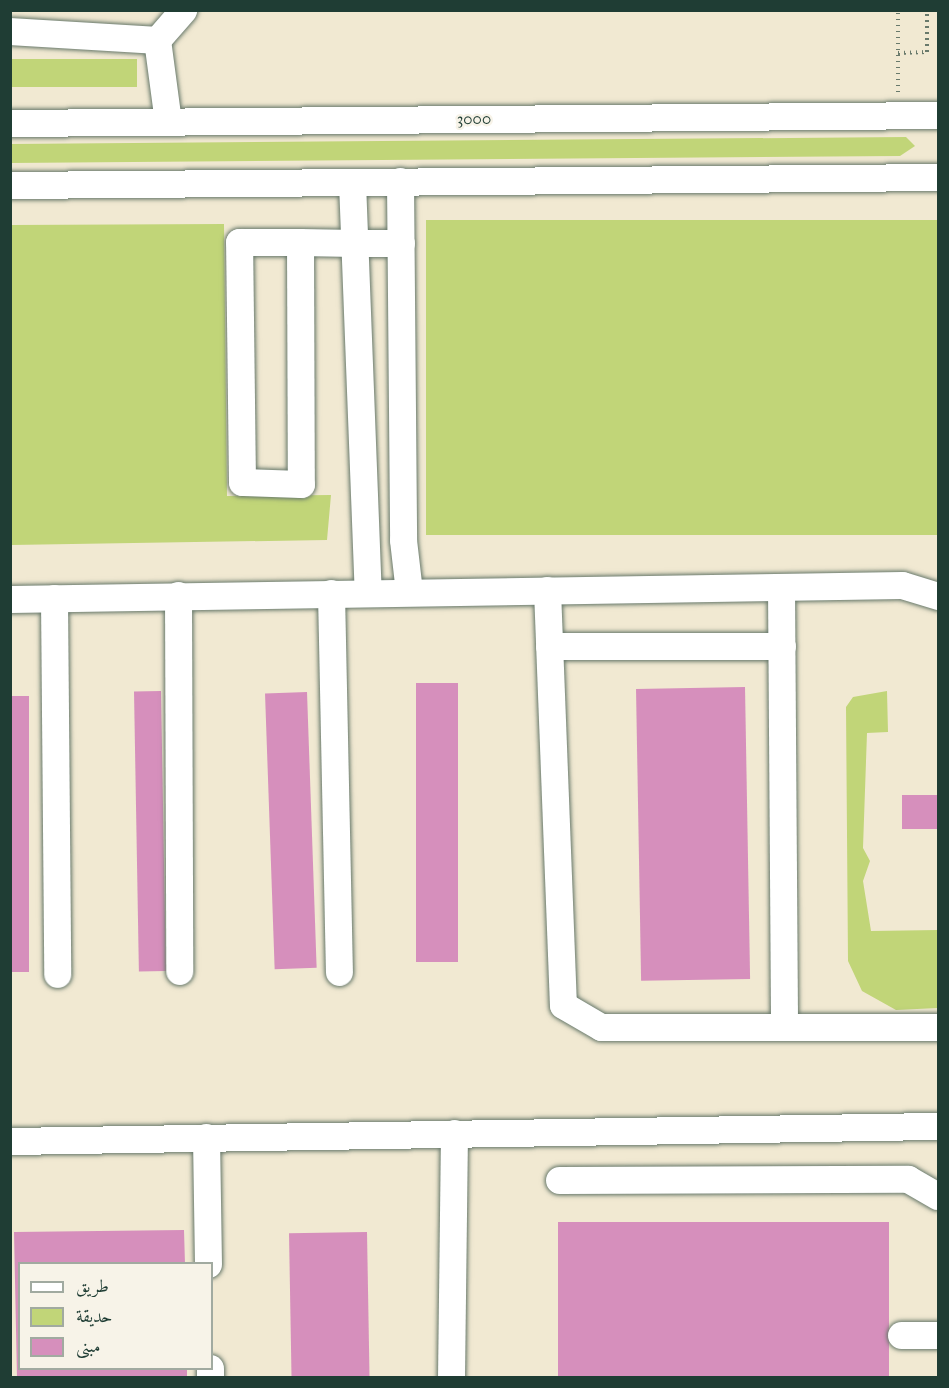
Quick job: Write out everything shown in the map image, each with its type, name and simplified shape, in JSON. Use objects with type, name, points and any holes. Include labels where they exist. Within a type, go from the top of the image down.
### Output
[{"type":"street","points":[[168,122],[157,40],[183,10]]},
{"type":"street","points":[[10,31],[157,40]]},
{"type":"street","name":"3000","points":[[10,123],[939,115]]},
{"type":"street","points":[[10,184],[939,177]]},
{"type":"street","points":[[400,181],[403,540],[409,592]]},
{"type":"street","points":[[352,182],[362,540],[368,592]]},
{"type":"street","points":[[300,242],[301,484],[242,482],[239,242],[300,242],[401,243]]},
{"type":"street","points":[[10,599],[902,585],[939,596]]},
{"type":"street","points":[[781,587],[784,1027]]},
{"type":"street","points":[[547,590],[563,1005],[601,1027],[939,1027]]},
{"type":"street","points":[[331,593],[339,972]]},
{"type":"street","points":[[178,596],[179,971]]},
{"type":"street","points":[[54,598],[57,974]]},
{"type":"street","points":[[549,646],[782,646]]},
{"type":"street","points":[[10,1141],[939,1126]]},
{"type":"street","points":[[451,1377],[454,1133]]},
{"type":"street","points":[[206,1137],[208,1262]]},
{"type":"street","points":[[559,1180],[908,1179],[939,1196]]},
{"type":"street","points":[[901,1335],[939,1335]]},
{"type":"path","points":[[898,10],[898,93]]},
{"type":"path","points":[[898,52],[927,51],[927,10]]},
{"type":"green space","points":[[11,59],[137,59],[137,87],[11,87]]},
{"type":"green space","points":[[906,137],[915,146],[900,156],[10,163],[11,144]]},
{"type":"green space","points":[[426,220],[938,220],[938,535],[426,535]]},
{"type":"green space","points":[[224,224],[227,496],[331,495],[327,540],[11,545],[10,225]]},
{"type":"green space","points":[[887,691],[888,732],[867,733],[863,848],[870,861],[863,881],[871,931],[938,930],[938,1008],[896,1010],[862,991],[848,961],[846,707],[853,697]]},
{"type":"building","points":[[416,683],[458,683],[458,962],[416,962]]},
{"type":"building","points":[[745,687],[750,979],[641,981],[636,689]]},
{"type":"building","points":[[134,691],[161,691],[166,971],[139,971]]},
{"type":"building","points":[[307,692],[317,968],[275,969],[265,693]]},
{"type":"building","points":[[10,696],[29,696],[29,972],[10,972]]},
{"type":"building","points":[[902,795],[938,795],[938,829],[902,829]]},
{"type":"building","points":[[558,1222],[889,1222],[889,1378],[558,1378]]},
{"type":"building","points":[[184,1230],[185,1262],[18,1262],[18,1370],[187,1370],[187,1378],[17,1378],[14,1232]]},
{"type":"building","points":[[367,1232],[370,1376],[292,1377],[289,1233]]}]
